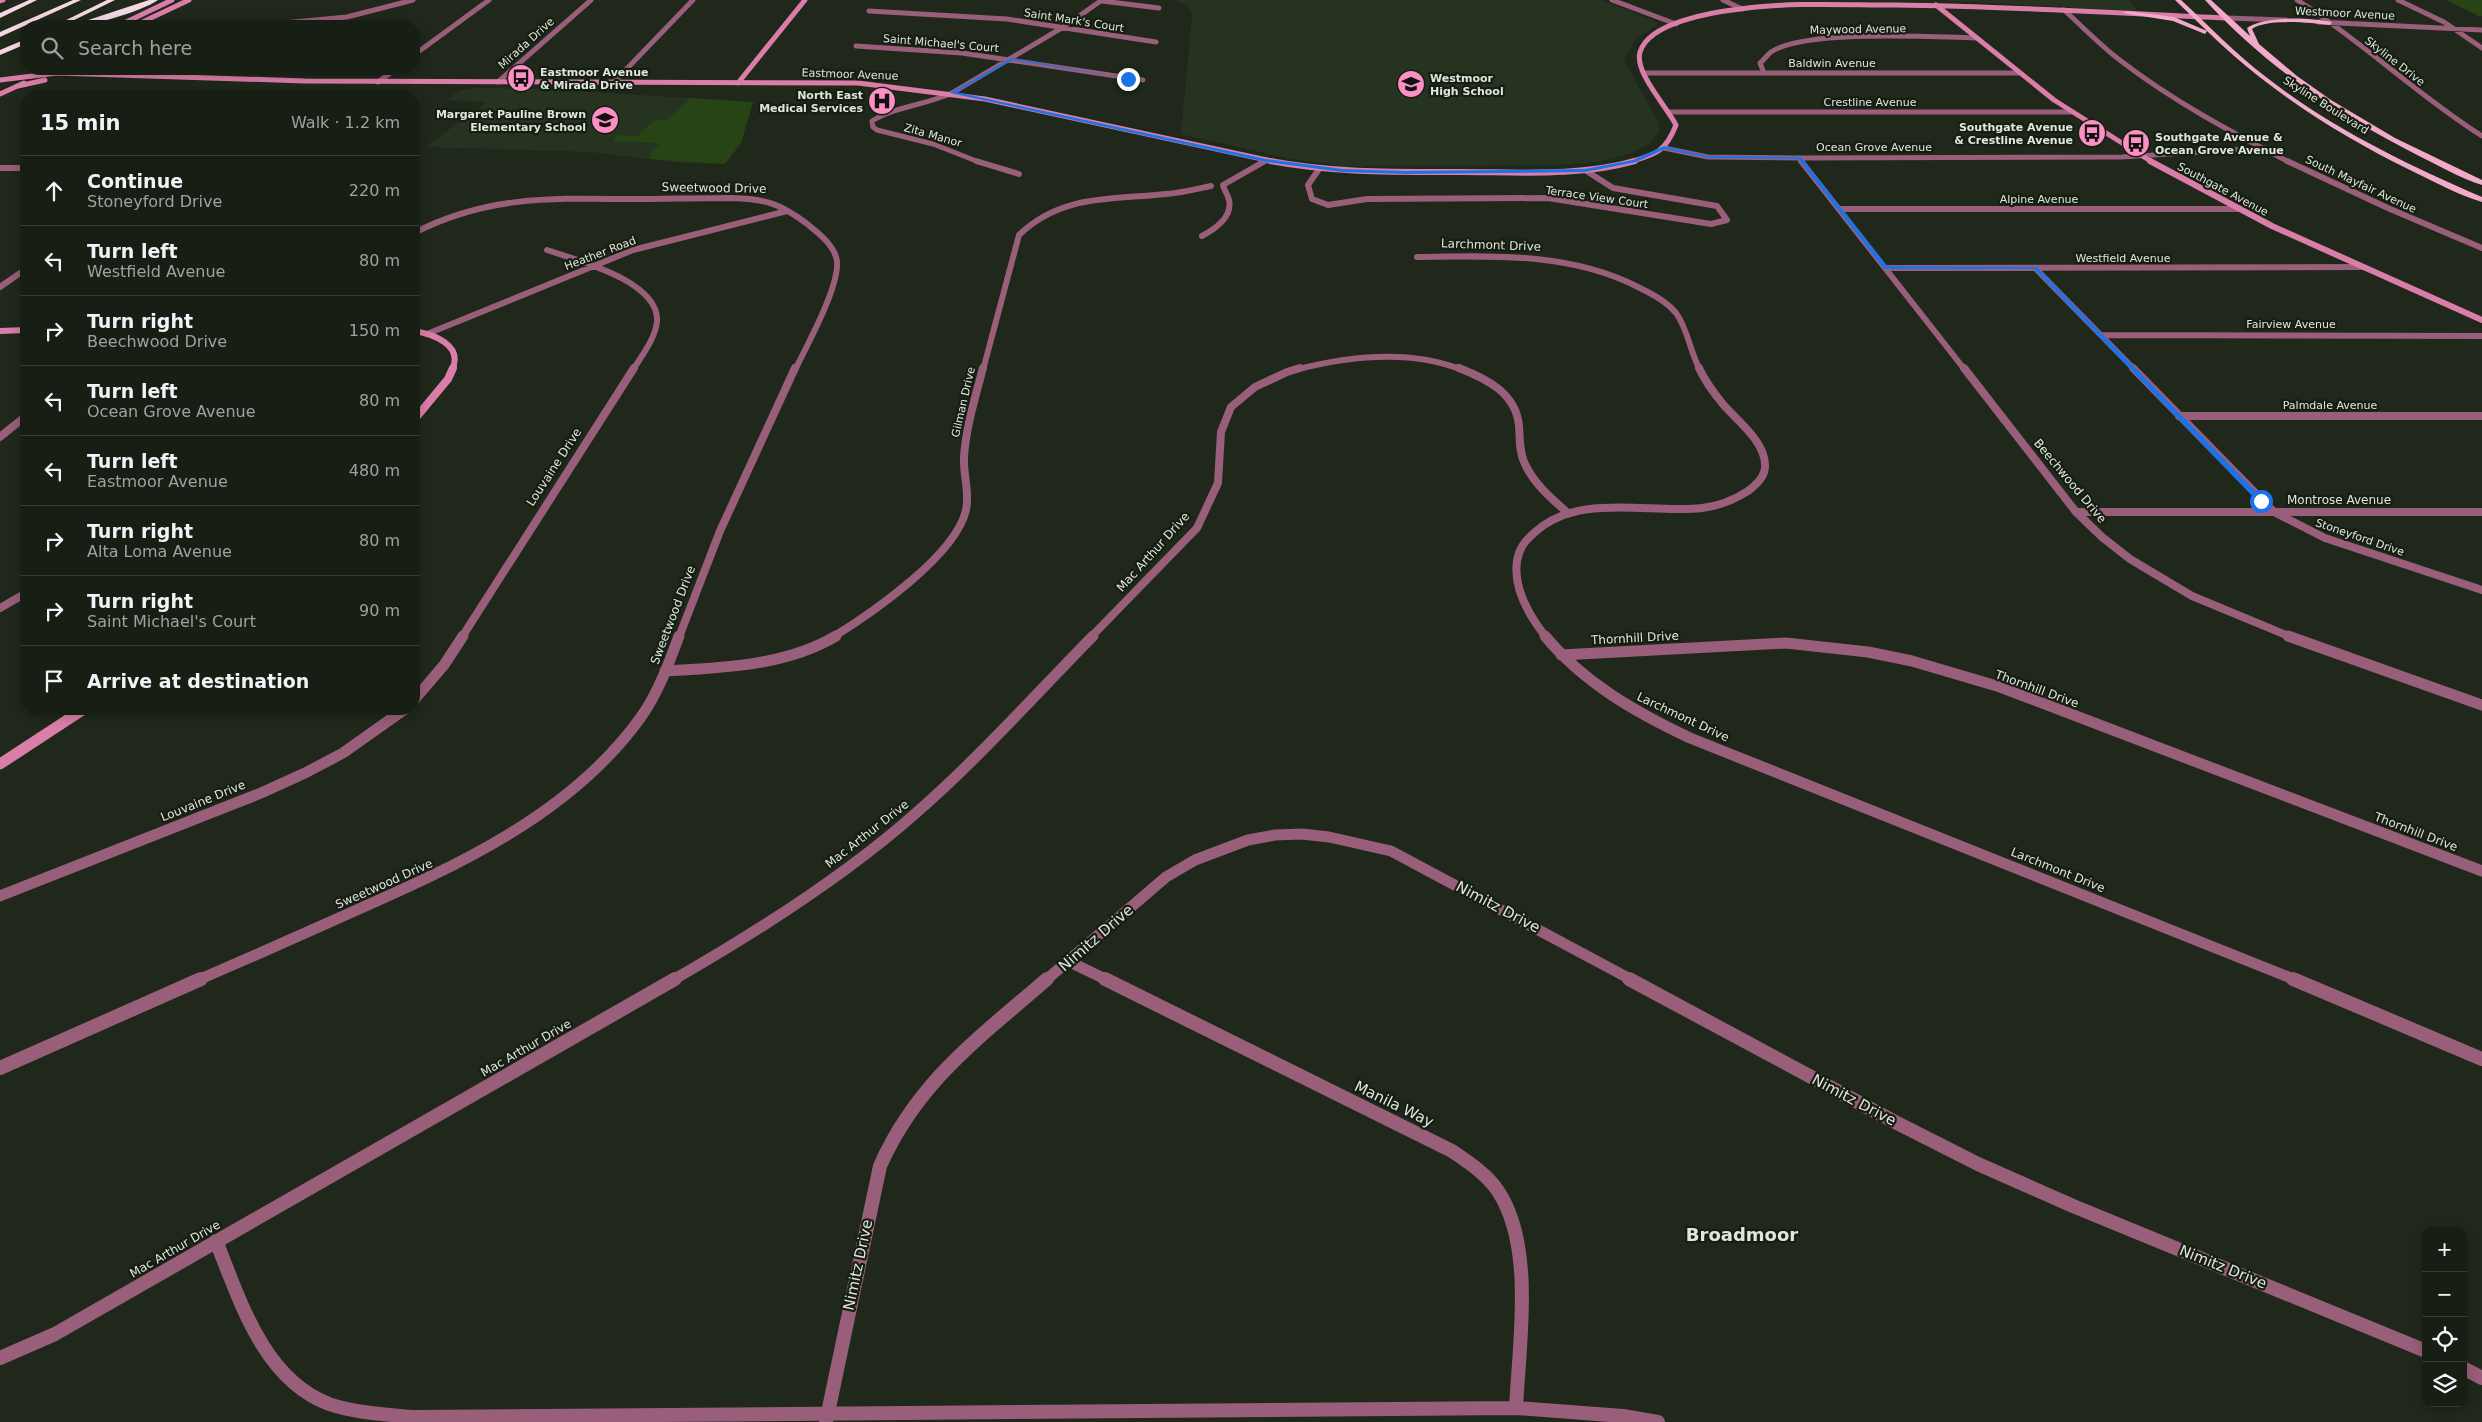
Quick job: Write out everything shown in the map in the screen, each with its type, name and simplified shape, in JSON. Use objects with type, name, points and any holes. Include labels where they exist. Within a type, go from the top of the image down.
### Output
[{"type":"highway","points":[[0,16],[34,0]]},
{"type":"highway","points":[[21,20],[62,0]]},
{"type":"highway","points":[[33,20],[78,0]]},
{"type":"highway","points":[[70,20],[112,0]]},
{"type":"highway","points":[[90,20],[144,0]]},
{"type":"highway","points":[[96,20],[155,0]]},
{"type":"highway","points":[[0,30],[20,20]]},
{"type":"highway","points":[[0,35],[20,26]]},
{"type":"highway","points":[[0,39],[20,36]]},
{"type":"highway","points":[[0,53],[20,43]]},
{"type":"main road","name":"Skyline Boulevard","points":[[2178,0],[2261,77],[2316,115],[2394,159],[2482,200]]},
{"type":"main road","name":"Skyline Boulevard","points":[[2208,0],[2298,80],[2344,111],[2403,144],[2482,183]]},
{"type":"main road","points":[[2126,13],[2188,23],[2223,42]]},
{"type":"main road","points":[[2260,48],[2250,30],[2252,26],[2271,22],[2330,22]]},
{"type":"street","points":[[130,20],[172,0]]},
{"type":"street","points":[[147,20],[189,0]]},
{"type":"street","points":[[316,20],[348,17],[413,0]]},
{"type":"street","points":[[420,51],[489,0]]},
{"type":"street","name":"Mirada Drive","points":[[498,82],[590,0]]},
{"type":"street","points":[[614,82],[693,0]]},
{"type":"street","points":[[738,82],[805,0]]},
{"type":"street","points":[[1612,0],[1676,24]]},
{"type":"street","points":[[1723,0],[1742,9]]},
{"type":"street","name":"Southgate Avenue","points":[[1930,0],[2071,112],[2141,156],[2239,209],[2360,267],[2482,320]]},
{"type":"street","name":"Skyline Drive","points":[[2297,0],[2330,22],[2441,109],[2482,136]]},
{"type":"street","points":[[2398,0],[2454,29],[2482,48]]},
{"type":"street","points":[[952,93],[1012,59],[1102,1],[1159,8]]},
{"type":"street","name":"Westmoor Avenue","points":[[1664,148],[1676,130],[1674,120],[1644,73],[1639,59],[1643,45],[1656,34],[1676,24],[1706,15],[1742,9],[1793,6],[1936,5],[2482,30]]},
{"type":"street","name":"South Mayfair Avenue","points":[[2064,10],[2107,49],[2144,77],[2204,115],[2265,148],[2368,199],[2482,248]]},
{"type":"street","name":"Saint Mark's Court","points":[[869,11],[1007,19],[1065,26],[1156,42]]},
{"type":"street","name":"Maywood Avenue","points":[[1764,73],[1760,63],[1767,52],[1780,46],[1801,41],[1840,38],[1976,38]]},
{"type":"street","name":"Saint Michael's Court","points":[[856,46],[962,53],[1143,80]]},
{"type":"street","name":"Baldwin Avenue","points":[[1644,73],[2020,72]]},
{"type":"street","points":[[0,88],[26,75]]},
{"type":"street","name":"Eastmoor Avenue","points":[[0,80],[36,75]]},
{"type":"street","points":[[0,94],[41,75]]},
{"type":"street","points":[[18,86],[77,75]]},
{"type":"street","name":"Eastmoor Avenue","points":[[126,75],[378,82],[858,83],[952,93],[1266,160],[1320,169],[1392,172],[1585,170],[1634,162],[1664,148]]},
{"type":"street","points":[[378,82],[388,75]]},
{"type":"street","name":"Zita Manor","points":[[952,93],[934,101],[886,112],[874,118],[871,124],[877,130],[933,144],[997,169],[1019,174]]},
{"type":"street","name":"Crestline Avenue","points":[[1670,112],[2071,112]]},
{"type":"street","name":"Ocean Grove Avenue","points":[[1664,148],[1708,157],[1799,158],[2141,156],[2265,148]]},
{"type":"street","name":"Beechwood Drive","points":[[1799,158],[2076,512],[2103,539],[2130,559],[2203,602],[2264,627],[2482,705]]},
{"type":"street","points":[[1202,236],[1220,223],[1228,211],[1229,201],[1223,185],[1266,160]]},
{"type":"street","points":[[0,168],[20,168]]},
{"type":"street","points":[[0,176],[12,168]]},
{"type":"street","name":"Terrace View Court","points":[[1320,169],[1308,185],[1312,199],[1328,204],[1367,199],[1548,198],[1711,224],[1728,220],[1717,206],[1613,188],[1585,170]]},
{"type":"street","name":"Gilman Drive","points":[[666,671],[737,667],[795,653],[825,642],[872,613],[925,568],[954,538],[966,512],[968,498],[964,459],[968,424],[1019,235],[1035,220],[1077,204],[1103,199],[1176,193],[1211,186]]},
{"type":"street","name":"Sweetwood Drive","points":[[0,1068],[421,882],[505,838],[545,811],[577,786],[606,759],[644,712],[666,671],[706,565],[837,277],[838,262],[831,247],[787,211],[772,202],[750,198],[533,200],[498,204],[462,212],[420,229]]},
{"type":"street","name":"Alpine Avenue","points":[[1839,209],[2239,209]]},
{"type":"street","name":"Heather Road","points":[[427,334],[590,266],[648,246],[787,211]]},
{"type":"street","name":"Louvaine Drive","points":[[420,693],[444,665],[651,340],[657,319],[651,300],[632,284],[546,250]]},
{"type":"street","name":"Larchmont Drive","points":[[1417,257],[1497,257],[1546,260],[1610,274],[1643,289],[1668,306],[1676,314],[1682,324],[1693,356],[1708,384],[1730,412],[1762,447],[1766,457],[1764,476],[1755,486],[1729,501],[1691,508],[1615,508],[1568,513],[1538,529],[1527,538],[1516,560],[1518,580],[1525,603],[1544,637],[1584,676],[1630,708],[1690,738],[2258,965],[2482,1059]]},
{"type":"street","name":"Westfield Avenue","points":[[1886,268],[2360,267]]},
{"type":"street","name":"Stoneyford Drive","points":[[2035,268],[2274,512],[2325,538],[2482,590]]},
{"type":"street","points":[[0,287],[20,272]]},
{"type":"street","points":[[0,331],[20,330]]},
{"type":"street","points":[[420,332],[446,343],[453,349],[456,362],[448,379],[420,413]]},
{"type":"street","name":"Fairview Avenue","points":[[2101,336],[2482,336]]},
{"type":"street","name":"Mac Arthur Drive","points":[[0,1358],[55,1334],[758,930],[820,888],[908,820],[992,740],[1197,528],[1208,510],[1218,477],[1220,430],[1224,418],[1245,394],[1261,384],[1301,368],[1347,358],[1423,359],[1465,370],[1481,377],[1508,396],[1515,406],[1519,417],[1520,449],[1523,461],[1540,486],[1568,513]]},
{"type":"street","name":"Palmdale Avenue","points":[[2179,416],[2482,416]]},
{"type":"street","points":[[0,437],[20,421]]},
{"type":"street","name":"Montrose Avenue","points":[[2076,512],[2482,512]]},
{"type":"street","points":[[0,608],[20,596]]},
{"type":"street","name":"Thornhill Drive","points":[[1561,655],[1786,643],[1868,652],[1912,661],[2000,687],[2482,871]]},
{"type":"street","points":[[0,764],[75,715]]},
{"type":"street","name":"Louvaine Drive","points":[[0,896],[261,793],[305,773],[343,753],[397,715]]},
{"type":"street","name":"Nimitz Drive","points":[[827,1417],[872,1195],[880,1166],[892,1138],[907,1111],[933,1080],[1166,877],[1195,859],[1226,845],[1263,836],[1296,834],[1328,835],[1391,851],[1895,1122],[1978,1164],[2422,1349]]},
{"type":"street","name":"Manila Way","points":[[1068,961],[1452,1151],[1479,1170],[1499,1192],[1511,1215],[1518,1241],[1520,1273],[1516,1408]]},
{"type":"street","points":[[216,1241],[261,1343],[285,1375],[318,1399],[362,1412],[412,1417],[827,1417],[1516,1408],[1623,1416],[1658,1422]]},
{"type":"street","points":[[2467,1370],[2482,1378]]},
{"type":"shaded area","name":"Westmoor High School","points":[[1176,0],[1602,0],[1659,23],[1634,41],[1624,61],[1660,124],[1659,131],[1649,144],[1632,153],[1599,162],[1557,165],[1342,166],[1291,159],[1181,134],[1192,14],[1188,7]]},
{"type":"shaded area","points":[[1943,0],[2128,0],[2138,11],[1952,1]]},
{"type":"shaded area","name":"Margaret Pauline Brown Elementary School","points":[[479,88],[543,89],[753,102],[741,143],[725,164],[680,163],[590,152],[425,147],[487,102],[447,100],[460,90]]},
{"type":"green space","points":[[2446,0],[2482,0],[2482,16],[2479,16]]},
{"type":"green space","points":[[691,98],[753,102],[741,143],[725,164],[649,159],[651,152],[660,143],[613,141],[616,135],[637,136],[655,120],[667,120]]},
{"type":"place","name":"Eastmoor Avenue & Mirada Drive","points":[[521,78]]},
{"type":"place","name":"Westmoor High School","points":[[1411,84]]},
{"type":"place","name":"North East Medical Services","points":[[882,101]]},
{"type":"place","name":"Margaret Pauline Brown Elementary School","points":[[605,120]]},
{"type":"place","name":"Southgate Avenue & Crestline Avenue","points":[[2092,133]]},
{"type":"place","name":"Southgate Avenue & Ocean Grove Avenue","points":[[2136,143]]},
{"type":"district","name":"Broadmoor","points":[[1742,1235]]},
{"type":"route","points":[[1128,79],[1012,59],[952,93],[1006,102],[1291,165],[1342,171],[1548,172],[1585,170],[1634,162],[1664,148],[1708,157],[1799,158],[1886,268],[2035,268],[2261,501]]}]
